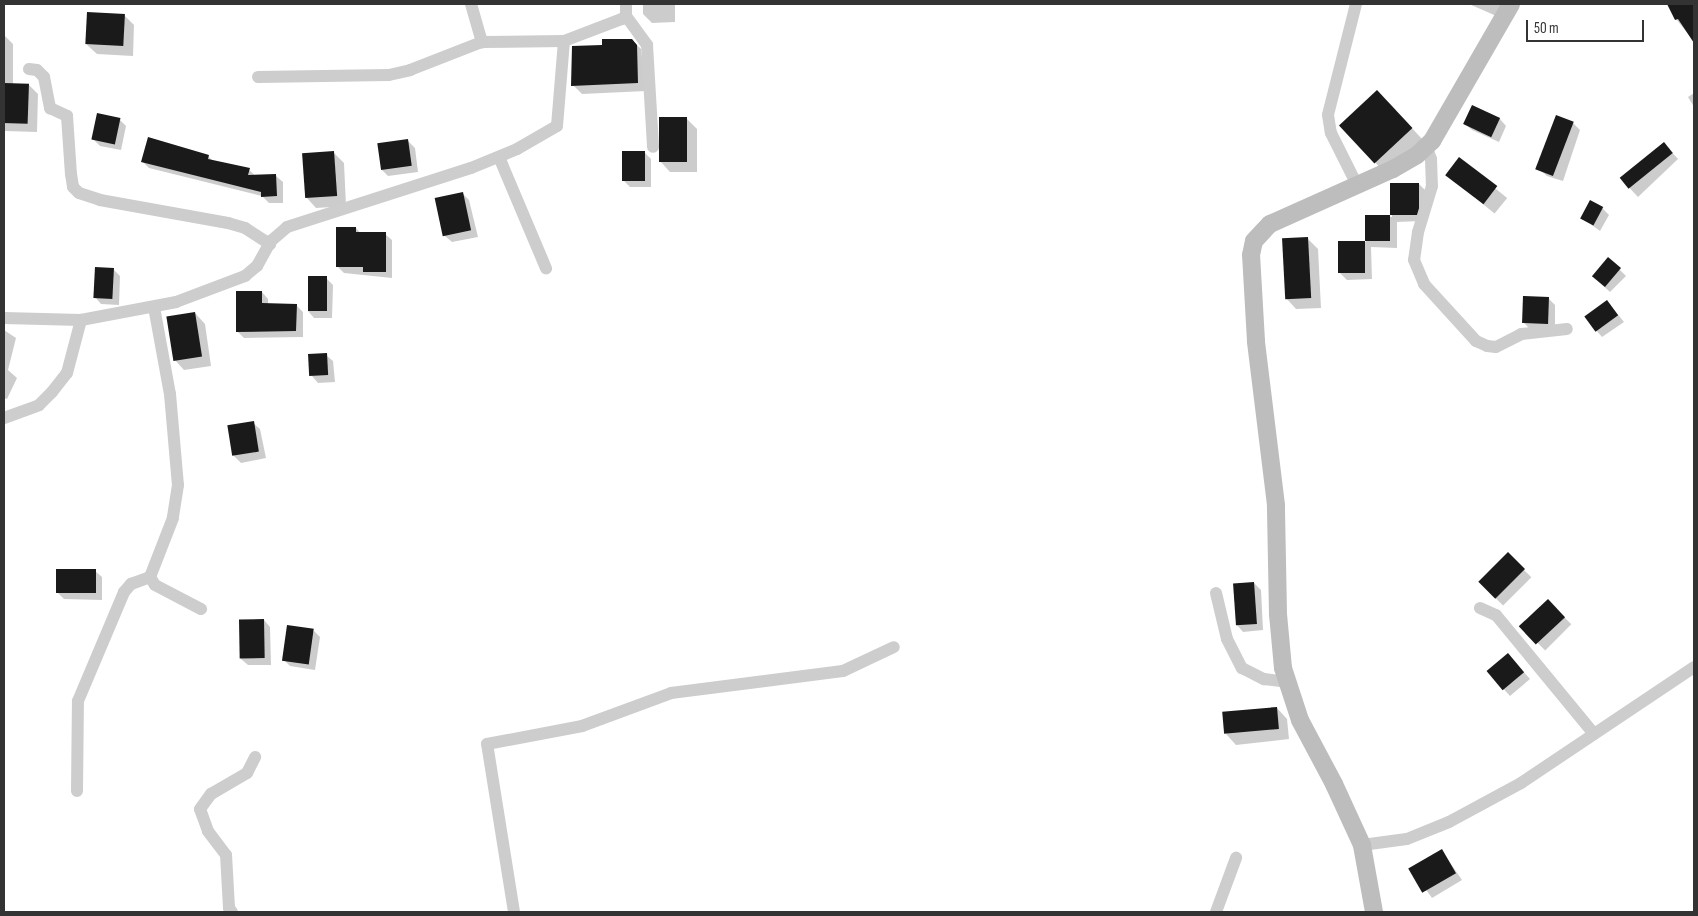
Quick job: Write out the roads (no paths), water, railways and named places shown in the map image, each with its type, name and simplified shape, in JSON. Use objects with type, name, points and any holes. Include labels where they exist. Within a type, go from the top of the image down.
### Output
[{"type":"street","points":[[471,4],[482,42]]},
{"type":"street","points":[[1356,4],[1328,115],[1331,133],[1357,184]]},
{"type":"street","points":[[1374,912],[1362,845],[1334,784],[1300,720],[1287,682],[1278,614],[1276,505],[1256,341],[1251,255],[1254,241],[1270,224],[1393,169],[1426,146],[1438,133],[1511,4]]},
{"type":"street","points":[[258,77],[389,75],[410,70],[482,42],[564,41],[626,10],[647,45],[652,147]]},
{"type":"street","points":[[4,318],[81,320],[154,306],[245,276],[256,266],[270,244],[287,227],[499,157],[557,126],[564,41]]},
{"type":"street","points":[[29,69],[37,70],[44,78],[50,108],[67,116],[73,187],[79,193],[100,200],[228,223],[245,228],[270,244]]},
{"type":"street","points":[[1426,146],[1431,159],[1432,186],[1414,260],[1424,284],[1476,341],[1487,346],[1496,347],[1530,332],[1567,329]]},
{"type":"street","points":[[499,157],[546,268]]},
{"type":"street","points":[[77,791],[78,701],[124,592],[130,584],[150,577],[173,518],[178,485],[170,394],[154,306]]},
{"type":"street","points":[[4,418],[39,405],[67,373],[81,320]]},
{"type":"street","points":[[150,577],[155,585],[201,609]]},
{"type":"street","points":[[1216,593],[1227,639],[1242,668],[1264,679],[1287,682]]},
{"type":"street","points":[[1480,608],[1496,614],[1594,734]]},
{"type":"street","points":[[514,912],[487,744],[582,726],[671,693],[843,671],[894,647]]},
{"type":"street","points":[[1362,845],[1407,839],[1450,822],[1521,783],[1694,667]]},
{"type":"street","points":[[232,912],[229,908],[226,855],[208,831],[200,809],[211,794],[247,772],[255,757]]},
{"type":"street","points":[[1216,912],[1236,858]]}]
